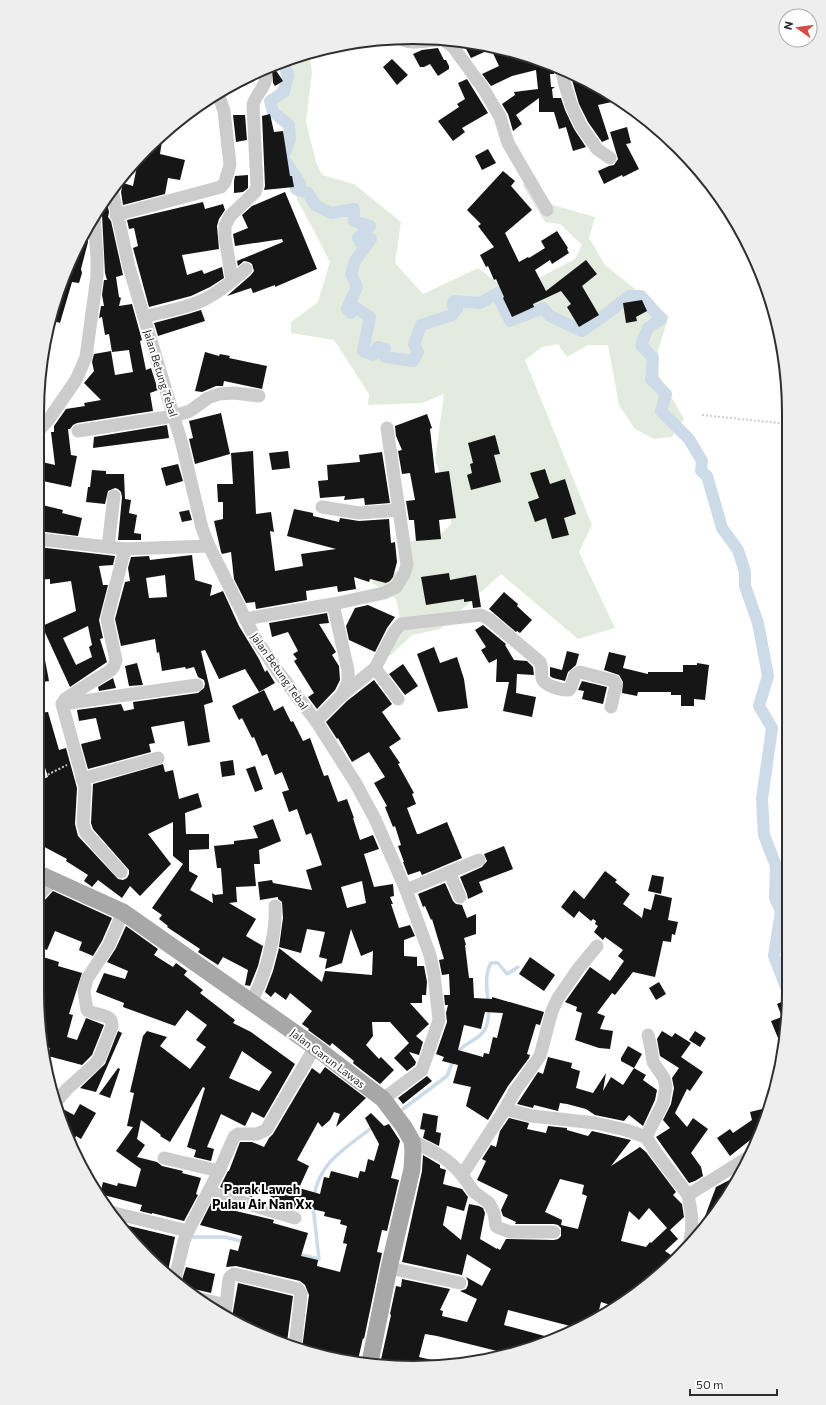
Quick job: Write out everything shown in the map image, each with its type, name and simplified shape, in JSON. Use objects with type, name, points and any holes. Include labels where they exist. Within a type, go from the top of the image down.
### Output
[{"type":"main road","name":"Jalan Garun Lawas","points":[[44,876],[124,912],[251,1001],[383,1098],[404,1127],[412,1141],[412,1169],[389,1268],[371,1358]]},
{"type":"street","points":[[452,46],[483,88],[500,117],[508,143],[547,210]]},
{"type":"street","points":[[232,280],[224,231],[230,216],[255,192],[257,186],[253,105],[254,99],[265,84],[265,75]]},
{"type":"street","points":[[563,76],[572,107],[581,126],[597,149],[610,158]]},
{"type":"street","points":[[116,215],[217,188],[223,184],[230,165],[224,111],[220,99]]},
{"type":"street","name":"Jalan Betung Tebal","points":[[113,198],[129,267],[174,416],[202,528],[209,546],[245,619],[260,645],[276,669],[316,721],[355,782],[374,819],[406,890],[430,955],[434,975],[439,1020],[422,1070],[383,1098]]},
{"type":"street","points":[[44,424],[76,380],[86,357],[97,276],[95,225]]},
{"type":"street","points":[[144,317],[203,300],[214,294],[246,269]]},
{"type":"street","points":[[78,430],[174,416],[190,411],[208,398],[219,394],[228,393],[259,396]]},
{"type":"street","points":[[245,619],[333,604],[384,593],[396,587],[407,566],[387,428]]},
{"type":"street","points":[[108,547],[114,496]]},
{"type":"street","points":[[322,507],[364,513],[399,510]]},
{"type":"street","points":[[44,540],[125,549],[209,546]]},
{"type":"street","points":[[62,704],[65,700],[111,670],[115,664],[116,660],[107,618],[125,549]]},
{"type":"street","points":[[333,604],[348,670],[348,682],[342,695]]},
{"type":"street","points":[[316,721],[342,695],[375,668],[394,632],[401,624],[481,615],[488,619],[540,662],[542,667],[542,680],[547,684],[569,690],[574,675],[580,672],[614,681],[616,684],[610,707]]},
{"type":"street","points":[[375,668],[398,699]]},
{"type":"street","points":[[62,704],[197,685]]},
{"type":"street","points":[[62,704],[85,787],[84,824],[86,833],[121,872]]},
{"type":"street","points":[[82,779],[158,758]]},
{"type":"street","points":[[406,890],[479,860]]},
{"type":"street","points":[[449,872],[460,897]]},
{"type":"street","points":[[44,890],[53,880]]},
{"type":"street","points":[[251,1001],[258,991],[263,976],[274,932],[276,917],[275,906]]},
{"type":"street","points":[[60,1097],[99,1059],[112,1026],[112,1021],[109,1018],[87,1010],[85,986],[87,979],[109,945],[124,912]]},
{"type":"street","points":[[462,1175],[518,1087],[540,1056],[552,1011],[558,998],[578,969],[597,946]]},
{"type":"street","points":[[646,1137],[663,1103],[666,1087],[664,1078],[653,1062],[652,1048],[648,1036]]},
{"type":"street","points":[[176,1274],[188,1231],[209,1192],[236,1135],[241,1133],[261,1133],[268,1128],[315,1047]]},
{"type":"street","points":[[505,1109],[532,1116],[595,1123],[626,1130],[646,1137],[688,1195],[691,1212],[691,1234]]},
{"type":"street","points":[[412,1141],[441,1155],[454,1165],[474,1192],[489,1203],[497,1227],[510,1232],[554,1232]]},
{"type":"street","points":[[164,1158],[219,1171]]},
{"type":"street","points":[[688,1195],[740,1162]]},
{"type":"street","points":[[209,1192],[295,1218]]},
{"type":"street","points":[[118,1214],[188,1231]]},
{"type":"street","points":[[389,1268],[460,1283]]},
{"type":"street","points":[[226,1310],[229,1279],[234,1274],[298,1289],[301,1294],[296,1341]]},
{"type":"path","points":[[702,415],[782,423]]},
{"type":"path","points":[[44,776],[57,769],[77,762]]},
{"type":"shaded area","points":[[310,59],[312,72],[306,122],[316,162],[322,175],[354,184],[401,222],[395,263],[423,294],[478,268],[507,290],[518,289],[575,259],[582,245],[560,224],[545,222],[523,186],[527,175],[553,205],[595,217],[589,238],[605,265],[669,316],[658,350],[659,376],[684,419],[672,437],[654,439],[635,429],[619,405],[608,345],[588,345],[567,357],[558,344],[542,347],[525,360],[592,525],[579,552],[615,628],[578,639],[501,574],[440,629],[412,635],[391,655],[379,656],[400,618],[396,599],[371,582],[405,568],[406,542],[438,537],[451,524],[451,502],[435,460],[444,394],[422,403],[368,405],[369,394],[334,340],[291,333],[291,322],[318,302],[330,262],[297,200],[282,117],[268,109],[281,78],[279,69]]},
{"type":"building","points":[[438,48],[444,60],[446,60],[449,69],[438,76],[430,64],[420,67],[413,54],[422,50]]},
{"type":"building","points":[[465,48],[486,51],[471,58]]},
{"type":"building","points":[[493,53],[554,72],[554,74],[550,74],[551,87],[555,87],[552,89],[553,98],[561,98],[574,129],[586,147],[573,151],[566,127],[559,129],[554,112],[539,112],[539,98],[516,115],[522,124],[513,131],[508,114],[502,104],[515,95],[514,92],[538,89],[536,70],[512,76],[491,86],[482,74],[499,66]]},
{"type":"building","points":[[392,59],[408,75],[397,85],[383,67]]},
{"type":"building","points":[[276,71],[283,81],[275,86],[273,83],[272,72]]},
{"type":"building","points":[[467,79],[488,113],[462,128],[465,132],[453,141],[438,121],[459,107],[457,104],[465,99],[458,83]]},
{"type":"building","points":[[572,80],[598,93],[612,102],[598,105],[609,139],[602,142],[588,122],[579,104]]},
{"type":"building","points":[[270,114],[274,132],[283,131],[290,176],[292,176],[294,187],[264,190],[262,116]]},
{"type":"building","points":[[233,115],[245,115],[247,140],[236,142]]},
{"type":"building","points":[[627,127],[631,143],[626,144],[639,169],[604,184],[598,171],[614,165],[618,159],[610,132]]},
{"type":"building","points":[[162,143],[160,154],[185,160],[180,180],[168,178],[165,194],[123,205],[121,192],[123,185],[124,183],[133,186],[136,170]]},
{"type":"building","points":[[488,149],[496,163],[482,170],[475,156]]},
{"type":"building","points":[[503,171],[515,181],[511,186],[532,210],[505,233],[519,262],[528,257],[529,258],[545,248],[541,241],[557,231],[568,248],[569,253],[552,264],[550,260],[535,270],[546,291],[586,260],[597,274],[582,286],[599,315],[579,327],[567,307],[571,304],[561,291],[533,304],[534,307],[512,317],[496,279],[494,280],[488,266],[486,267],[480,255],[494,247],[478,226],[481,224],[467,210]]},
{"type":"building","points":[[248,175],[248,188],[243,192],[234,193],[235,176]]},
{"type":"building","points":[[285,192],[317,269],[275,287],[275,285],[253,293],[251,288],[227,296],[254,271],[252,264],[249,262],[244,261],[238,266],[237,261],[283,242],[282,239],[235,246],[233,234],[248,228],[242,215],[252,206]]},
{"type":"building","points":[[203,202],[205,209],[223,204],[225,210],[219,219],[217,226],[219,249],[182,255],[187,275],[202,270],[204,274],[222,267],[224,278],[191,296],[149,307],[133,248],[138,246],[134,228],[129,229],[127,220]]},
{"type":"building","points":[[108,206],[108,217],[111,221],[123,275],[116,277],[119,297],[121,298],[119,306],[132,304],[142,340],[140,341],[146,370],[151,368],[158,390],[150,393],[153,411],[77,423],[68,429],[71,455],[77,456],[71,487],[44,481],[44,462],[55,465],[51,432],[54,432],[54,426],[66,409],[85,406],[84,403],[101,400],[84,383],[94,371],[92,362],[94,354],[111,351],[115,375],[133,372],[129,350],[112,352],[109,334],[105,335],[102,317],[99,318],[101,306],[104,306],[102,295],[104,280],[107,280],[105,273],[102,215]]},
{"type":"building","points":[[88,239],[79,283],[72,282],[60,323],[56,322],[64,294],[72,272]]},
{"type":"building","points":[[642,300],[647,311],[636,317],[637,321],[626,323],[623,303]]},
{"type":"building","points":[[201,310],[205,321],[158,336],[154,323]]},
{"type":"building","points":[[205,352],[219,356],[220,354],[230,356],[229,358],[267,366],[262,389],[224,381],[223,386],[216,386],[202,392],[195,391]]},
{"type":"building","points":[[221,413],[230,454],[195,464],[189,439],[193,438],[189,421]]},
{"type":"building","points":[[427,414],[432,428],[430,429],[435,473],[449,471],[456,518],[439,520],[441,539],[416,541],[414,520],[409,520],[406,501],[415,500],[410,473],[402,474],[398,451],[402,450],[396,436],[395,426]]},
{"type":"building","points":[[167,425],[169,438],[93,448],[94,437]]},
{"type":"building","points":[[495,435],[500,454],[494,455],[501,482],[471,490],[467,475],[472,473],[470,464],[473,463],[468,443]]},
{"type":"building","points":[[253,451],[256,514],[271,512],[274,532],[270,531],[275,571],[303,566],[301,554],[336,549],[287,536],[294,509],[313,513],[313,516],[339,522],[340,518],[359,521],[389,519],[391,543],[395,542],[397,562],[393,577],[390,581],[386,583],[370,579],[369,582],[354,577],[356,589],[338,592],[337,586],[306,591],[307,600],[256,609],[255,602],[246,603],[234,579],[231,552],[222,554],[221,552],[214,521],[223,519],[223,502],[218,502],[217,484],[233,484],[231,453]]},
{"type":"building","points":[[288,451],[290,468],[272,470],[269,453]]},
{"type":"building","points":[[382,452],[390,503],[365,505],[364,498],[344,500],[345,496],[320,498],[318,481],[328,480],[327,465],[360,462],[359,455]]},
{"type":"building","points":[[178,464],[183,481],[166,486],[161,468]]},
{"type":"building","points":[[545,469],[550,484],[565,479],[576,514],[564,518],[569,535],[552,539],[546,518],[535,522],[528,502],[539,498],[530,473]]},
{"type":"building","points":[[92,470],[106,471],[106,474],[124,474],[125,499],[131,500],[129,513],[137,515],[134,533],[141,534],[141,540],[118,540],[122,497],[121,492],[118,489],[115,488],[108,491],[105,504],[86,502]]},
{"type":"building","points":[[44,505],[63,510],[62,513],[82,518],[78,536],[44,532]]},
{"type":"building","points":[[189,510],[192,520],[182,522],[179,512]]},
{"type":"building","points":[[44,548],[115,556],[113,565],[99,566],[103,585],[108,585],[99,620],[103,638],[100,639],[107,662],[70,687],[44,630],[44,625],[76,611],[71,581],[50,584],[50,579],[44,580]],"holes":[[[88,626],[92,645],[89,647],[92,657],[76,665],[63,638]]]},
{"type":"building","points":[[192,555],[195,580],[212,585],[210,596],[223,591],[239,626],[265,672],[267,670],[275,683],[259,692],[245,669],[219,679],[205,650],[201,651],[213,702],[204,705],[210,742],[188,746],[184,721],[151,727],[155,743],[149,744],[151,752],[88,769],[81,744],[101,739],[96,718],[79,721],[77,710],[121,704],[124,711],[134,709],[133,702],[198,693],[204,688],[204,680],[198,677],[194,667],[162,671],[155,639],[121,646],[115,619],[125,582],[130,581],[128,568],[131,557],[149,556],[150,560]],"holes":[[[165,575],[167,597],[149,598],[146,578]]]},
{"type":"building","points":[[449,573],[450,580],[476,575],[481,607],[473,608],[472,601],[464,602],[464,599],[426,605],[421,577]]},
{"type":"building","points":[[504,592],[518,604],[517,606],[532,620],[520,633],[517,631],[516,632],[489,609]]},
{"type":"building","points":[[368,605],[395,617],[387,628],[375,652],[349,640],[346,626],[355,608]]},
{"type":"building","points":[[327,613],[329,623],[319,624],[336,652],[332,655],[339,666],[340,680],[335,690],[317,709],[308,697],[314,693],[294,661],[297,659],[293,654],[298,651],[288,632],[272,637],[269,623]]},
{"type":"building","points":[[483,625],[506,644],[505,645],[514,660],[527,661],[533,667],[534,675],[517,674],[516,693],[536,697],[532,717],[503,711],[509,682],[496,682],[497,659],[489,663],[481,650],[486,647],[475,630]]},
{"type":"building","points":[[434,647],[440,663],[457,657],[464,679],[468,708],[438,712],[417,654]]},
{"type":"building","points":[[567,651],[579,654],[576,665],[568,672],[565,681],[553,678],[550,676],[550,667],[562,670]]},
{"type":"building","points":[[609,652],[626,656],[623,668],[648,674],[648,672],[683,672],[683,665],[697,665],[697,663],[709,665],[705,700],[694,699],[694,706],[681,706],[681,695],[671,695],[671,692],[638,692],[637,696],[622,693],[623,682],[619,675],[604,670]]},
{"type":"building","points":[[44,660],[49,681],[44,682]]},
{"type":"building","points":[[137,663],[143,685],[129,686],[125,666]]},
{"type":"building","points":[[403,664],[418,686],[405,695],[389,674]]},
{"type":"building","points":[[113,678],[116,688],[99,691],[98,687]]},
{"type":"building","points":[[374,680],[392,704],[382,712],[401,739],[389,747],[400,763],[398,764],[414,793],[412,794],[416,804],[407,808],[417,834],[447,822],[462,858],[422,875],[420,871],[408,875],[403,862],[398,846],[401,845],[395,826],[393,827],[385,807],[387,806],[374,783],[385,777],[369,752],[352,762],[338,738],[337,739],[326,722],[347,701]]},
{"type":"building","points":[[582,681],[607,687],[603,704],[582,699],[584,691],[578,690]]},
{"type":"building","points":[[264,690],[274,711],[283,706],[291,722],[293,721],[303,741],[310,738],[324,776],[328,775],[338,802],[347,799],[360,840],[373,835],[379,849],[364,854],[374,887],[393,884],[394,896],[390,897],[399,928],[410,925],[415,936],[404,940],[404,956],[417,957],[417,966],[424,966],[427,982],[426,995],[422,995],[422,1003],[410,1003],[429,1024],[416,1036],[423,1042],[419,1055],[409,1052],[416,1062],[415,1065],[407,1071],[394,1058],[409,1043],[390,1022],[372,1022],[373,1036],[366,1045],[379,1059],[381,1057],[394,1070],[380,1084],[354,1064],[354,1061],[332,1043],[330,1046],[302,1024],[312,1011],[290,993],[286,1000],[275,992],[271,997],[265,992],[273,971],[279,948],[322,982],[325,971],[372,975],[373,951],[361,956],[351,929],[342,963],[325,969],[327,959],[319,957],[325,932],[307,929],[301,953],[279,947],[283,918],[282,902],[278,899],[278,897],[260,900],[258,882],[272,880],[273,883],[312,890],[306,870],[322,865],[311,833],[306,835],[297,809],[289,812],[282,792],[289,790],[282,772],[275,775],[267,754],[262,756],[254,737],[252,738],[242,718],[239,720],[232,706]],"holes":[[[362,881],[366,903],[347,908],[341,887]]]},
{"type":"building","points":[[44,712],[48,712],[59,750],[66,748],[77,788],[75,824],[78,836],[118,879],[123,880],[127,878],[129,870],[93,829],[91,823],[93,784],[163,764],[165,772],[173,770],[179,799],[198,793],[202,807],[185,813],[186,834],[209,834],[209,849],[189,850],[189,871],[198,876],[190,890],[213,903],[212,893],[215,895],[223,894],[221,868],[217,868],[214,846],[234,844],[234,841],[258,838],[253,826],[273,819],[281,841],[259,850],[260,864],[254,864],[256,886],[236,887],[237,902],[229,903],[256,919],[246,936],[263,946],[258,966],[250,986],[245,985],[248,970],[223,957],[218,965],[198,952],[200,949],[167,927],[168,926],[159,919],[162,915],[152,908],[183,864],[173,856],[173,822],[148,834],[171,864],[140,896],[130,886],[122,898],[98,880],[92,887],[84,881],[88,875],[66,861],[67,859],[44,847],[44,778],[48,777],[44,764]]},
{"type":"building","points":[[233,760],[235,775],[222,777],[220,762]]},
{"type":"building","points":[[255,766],[263,789],[255,792],[246,769]]},
{"type":"building","points":[[504,846],[513,869],[479,882],[483,892],[468,899],[460,877],[482,867],[487,861],[484,854]]},
{"type":"building","points":[[605,871],[617,880],[615,882],[630,894],[623,904],[642,918],[644,908],[651,910],[655,894],[672,898],[668,920],[678,922],[675,935],[672,934],[671,942],[663,941],[655,977],[633,972],[615,995],[612,993],[597,1013],[605,1016],[600,1029],[613,1031],[610,1049],[599,1048],[575,1040],[582,1013],[576,1011],[577,1007],[565,1002],[590,967],[610,981],[624,961],[618,956],[623,950],[605,937],[603,940],[594,932],[598,926],[595,924],[596,921],[593,919],[591,921],[579,911],[574,918],[561,907],[574,890],[584,899]]},
{"type":"building","points":[[652,875],[664,877],[661,894],[648,891]]},
{"type":"building","points":[[445,883],[453,901],[456,904],[462,905],[467,918],[476,914],[476,934],[464,938],[469,978],[473,978],[474,998],[492,999],[492,997],[544,1012],[540,1025],[536,1024],[527,1054],[530,1055],[529,1058],[508,1086],[488,1120],[466,1106],[471,1087],[453,1083],[458,1065],[442,1061],[444,1057],[436,1054],[447,1022],[446,1013],[448,1005],[445,1005],[444,995],[450,995],[449,974],[442,975],[439,960],[444,959],[432,919],[431,920],[425,906],[423,907],[418,894]],"holes":[[[485,1012],[503,1013],[497,1038],[493,1037],[489,1054],[484,1053],[483,1057],[458,1050],[464,1025],[481,1029]]]},
{"type":"building","points":[[53,891],[112,918],[102,941],[93,956],[79,950],[82,942],[55,931],[47,950],[44,949],[44,901]]},
{"type":"building","points":[[126,926],[158,949],[154,955],[173,967],[176,963],[187,971],[184,975],[203,990],[200,993],[235,1020],[233,1023],[251,1032],[295,1064],[264,1118],[252,1112],[245,1126],[221,1114],[207,1147],[214,1149],[211,1161],[194,1157],[196,1150],[187,1147],[205,1088],[203,1087],[170,1142],[160,1136],[161,1135],[141,1120],[137,1139],[145,1145],[137,1157],[157,1162],[162,1166],[183,1171],[182,1173],[201,1178],[196,1194],[198,1195],[184,1221],[140,1211],[142,1205],[105,1195],[101,1189],[103,1182],[117,1186],[118,1183],[136,1187],[141,1169],[116,1151],[133,1127],[127,1126],[134,1093],[130,1092],[143,1036],[147,1031],[167,1037],[160,1046],[190,1069],[206,1047],[196,1040],[207,1025],[187,1010],[175,1026],[123,1007],[124,1003],[96,992],[104,973],[125,979],[128,971],[107,962],[116,948]],"holes":[[[242,1051],[272,1072],[259,1091],[229,1078]]]},
{"type":"building","points":[[44,957],[59,962],[58,966],[82,973],[69,1014],[73,1015],[67,1037],[77,1040],[86,1018],[104,1025],[92,1055],[82,1065],[50,1056],[50,1048],[48,1048],[47,1040],[45,1016]]},
{"type":"building","points":[[530,957],[555,975],[544,991],[519,974]]},
{"type":"building","points":[[659,982],[666,994],[656,1000],[649,988]]},
{"type":"building","points":[[782,1002],[781,1015],[777,1004]]},
{"type":"building","points":[[781,1017],[779,1038],[778,1038],[771,1021]]},
{"type":"building","points":[[118,1031],[122,1033],[96,1092],[80,1088],[105,1064]]},
{"type":"building","points":[[662,1031],[672,1037],[675,1033],[691,1043],[681,1057],[703,1072],[690,1091],[687,1089],[675,1113],[687,1127],[693,1118],[708,1129],[691,1153],[701,1167],[703,1176],[689,1183],[656,1137],[670,1128],[663,1120],[671,1104],[674,1088],[672,1078],[679,1068],[660,1056],[657,1039]]},
{"type":"building","points":[[695,1031],[706,1038],[700,1047],[689,1040]]},
{"type":"building","points":[[628,1046],[642,1054],[634,1068],[621,1061],[621,1058]]},
{"type":"building","points":[[548,1057],[572,1063],[571,1068],[580,1071],[576,1088],[593,1093],[606,1073],[603,1091],[611,1077],[623,1085],[634,1068],[646,1075],[643,1080],[657,1090],[655,1100],[643,1126],[629,1115],[624,1121],[595,1115],[586,1109],[567,1104],[560,1103],[558,1111],[534,1105],[533,1108],[517,1104],[538,1072],[543,1074]]},
{"type":"building","points":[[325,1067],[366,1098],[336,1127],[340,1114],[334,1112],[330,1120],[322,1127],[318,1122],[297,1160],[309,1166],[299,1188],[320,1194],[324,1177],[329,1178],[331,1171],[358,1178],[360,1171],[365,1172],[368,1159],[374,1161],[379,1144],[365,1118],[371,1113],[384,1126],[389,1124],[400,1141],[391,1178],[399,1180],[387,1231],[382,1230],[377,1252],[382,1253],[364,1339],[363,1338],[359,1357],[341,1354],[303,1344],[309,1295],[305,1285],[300,1281],[236,1266],[226,1267],[230,1249],[238,1251],[242,1236],[200,1225],[212,1201],[228,1206],[227,1209],[274,1220],[273,1223],[308,1233],[301,1256],[318,1260],[317,1266],[340,1272],[347,1244],[343,1243],[347,1226],[340,1224],[341,1220],[324,1216],[325,1212],[303,1207],[302,1210],[269,1202],[271,1195],[254,1190],[252,1197],[220,1187],[229,1171],[240,1142],[252,1142],[264,1147],[312,1068],[320,1074]]},
{"type":"building","points":[[118,1068],[120,1069],[110,1098],[99,1094]]},
{"type":"building","points":[[427,1076],[432,1081],[403,1104],[398,1098]]},
{"type":"building","points":[[80,1104],[96,1113],[81,1139],[76,1136],[75,1139],[63,1109],[74,1115]]},
{"type":"building","points":[[763,1109],[751,1139],[730,1156],[717,1138],[730,1129],[733,1133],[752,1120],[750,1112]]},
{"type":"building","points":[[423,1113],[438,1116],[436,1132],[441,1133],[439,1146],[423,1138],[425,1130],[420,1129]]},
{"type":"building","points":[[509,1118],[529,1123],[527,1129],[546,1133],[548,1126],[567,1128],[567,1130],[588,1136],[592,1131],[631,1140],[611,1166],[640,1147],[646,1152],[676,1192],[673,1195],[682,1204],[684,1217],[670,1230],[678,1239],[665,1251],[671,1255],[638,1285],[618,1299],[609,1305],[601,1302],[599,1312],[570,1326],[508,1310],[504,1325],[545,1336],[532,1341],[497,1351],[425,1334],[419,1357],[433,1360],[381,1359],[396,1286],[401,1287],[402,1279],[450,1289],[440,1310],[443,1311],[442,1316],[467,1322],[477,1299],[460,1291],[466,1289],[468,1285],[466,1277],[482,1286],[491,1269],[467,1254],[462,1275],[402,1262],[422,1171],[423,1155],[440,1165],[440,1168],[446,1170],[443,1184],[462,1189],[468,1197],[464,1211],[447,1206],[443,1225],[461,1240],[469,1204],[483,1208],[485,1213],[480,1239],[497,1249],[500,1250],[506,1239],[554,1240],[561,1236],[561,1228],[558,1225],[515,1224],[516,1222],[503,1216],[501,1210],[508,1195],[477,1180],[486,1161],[482,1159],[491,1145],[496,1147],[500,1131]],"holes":[[[560,1179],[584,1185],[582,1194],[587,1196],[578,1229],[561,1225],[562,1220],[545,1212]],[[649,1208],[667,1228],[646,1247],[621,1241],[629,1211],[639,1220]]]},
{"type":"building","points":[[731,1179],[704,1219],[716,1187]]},
{"type":"building","points":[[128,1226],[175,1237],[169,1268],[152,1253]]},
{"type":"building","points":[[186,1267],[215,1274],[211,1293],[194,1289],[182,1280]]},
{"type":"building","points":[[238,1283],[293,1296],[287,1339],[232,1314]]},
{"type":"waterway","points":[[285,67],[288,75],[284,92],[270,101],[273,112],[289,125],[290,139],[283,158],[300,183],[296,189],[308,193],[315,205],[331,213],[354,209],[354,221],[370,226],[358,238],[360,242],[371,239],[355,261],[351,274],[357,287],[347,309],[351,313],[356,308],[370,317],[363,351],[373,355],[378,347],[385,349],[385,357],[413,361],[418,352],[414,344],[421,325],[452,315],[457,309],[452,304],[455,301],[480,303],[500,292],[500,300],[510,321],[543,308],[550,316],[582,331],[629,296],[641,296],[661,319],[648,328],[641,345],[653,358],[651,379],[666,394],[661,411],[689,439],[702,461],[701,471],[707,476],[722,528],[738,550],[745,572],[745,586],[758,623],[768,676],[759,706],[772,728],[762,799],[764,835],[776,866],[775,898],[781,911],[774,956],[782,977]]},
{"type":"waterway","points":[[457,1053],[460,1049],[480,1035],[486,1027],[489,1011],[487,978],[491,963],[498,963],[507,974],[518,967]]},
{"type":"waterway","points":[[403,1109],[447,1076],[453,1061]]},
{"type":"waterway","points":[[314,1196],[322,1173],[336,1155],[374,1126]]},
{"type":"waterway","points":[[297,1254],[319,1259],[313,1206]]},
{"type":"waterway","points":[[192,1237],[225,1237],[245,1242]]},
{"type":"district","name":"Parak Laweh Pulau Air Nan Xx","points":[[262,1196]]}]
